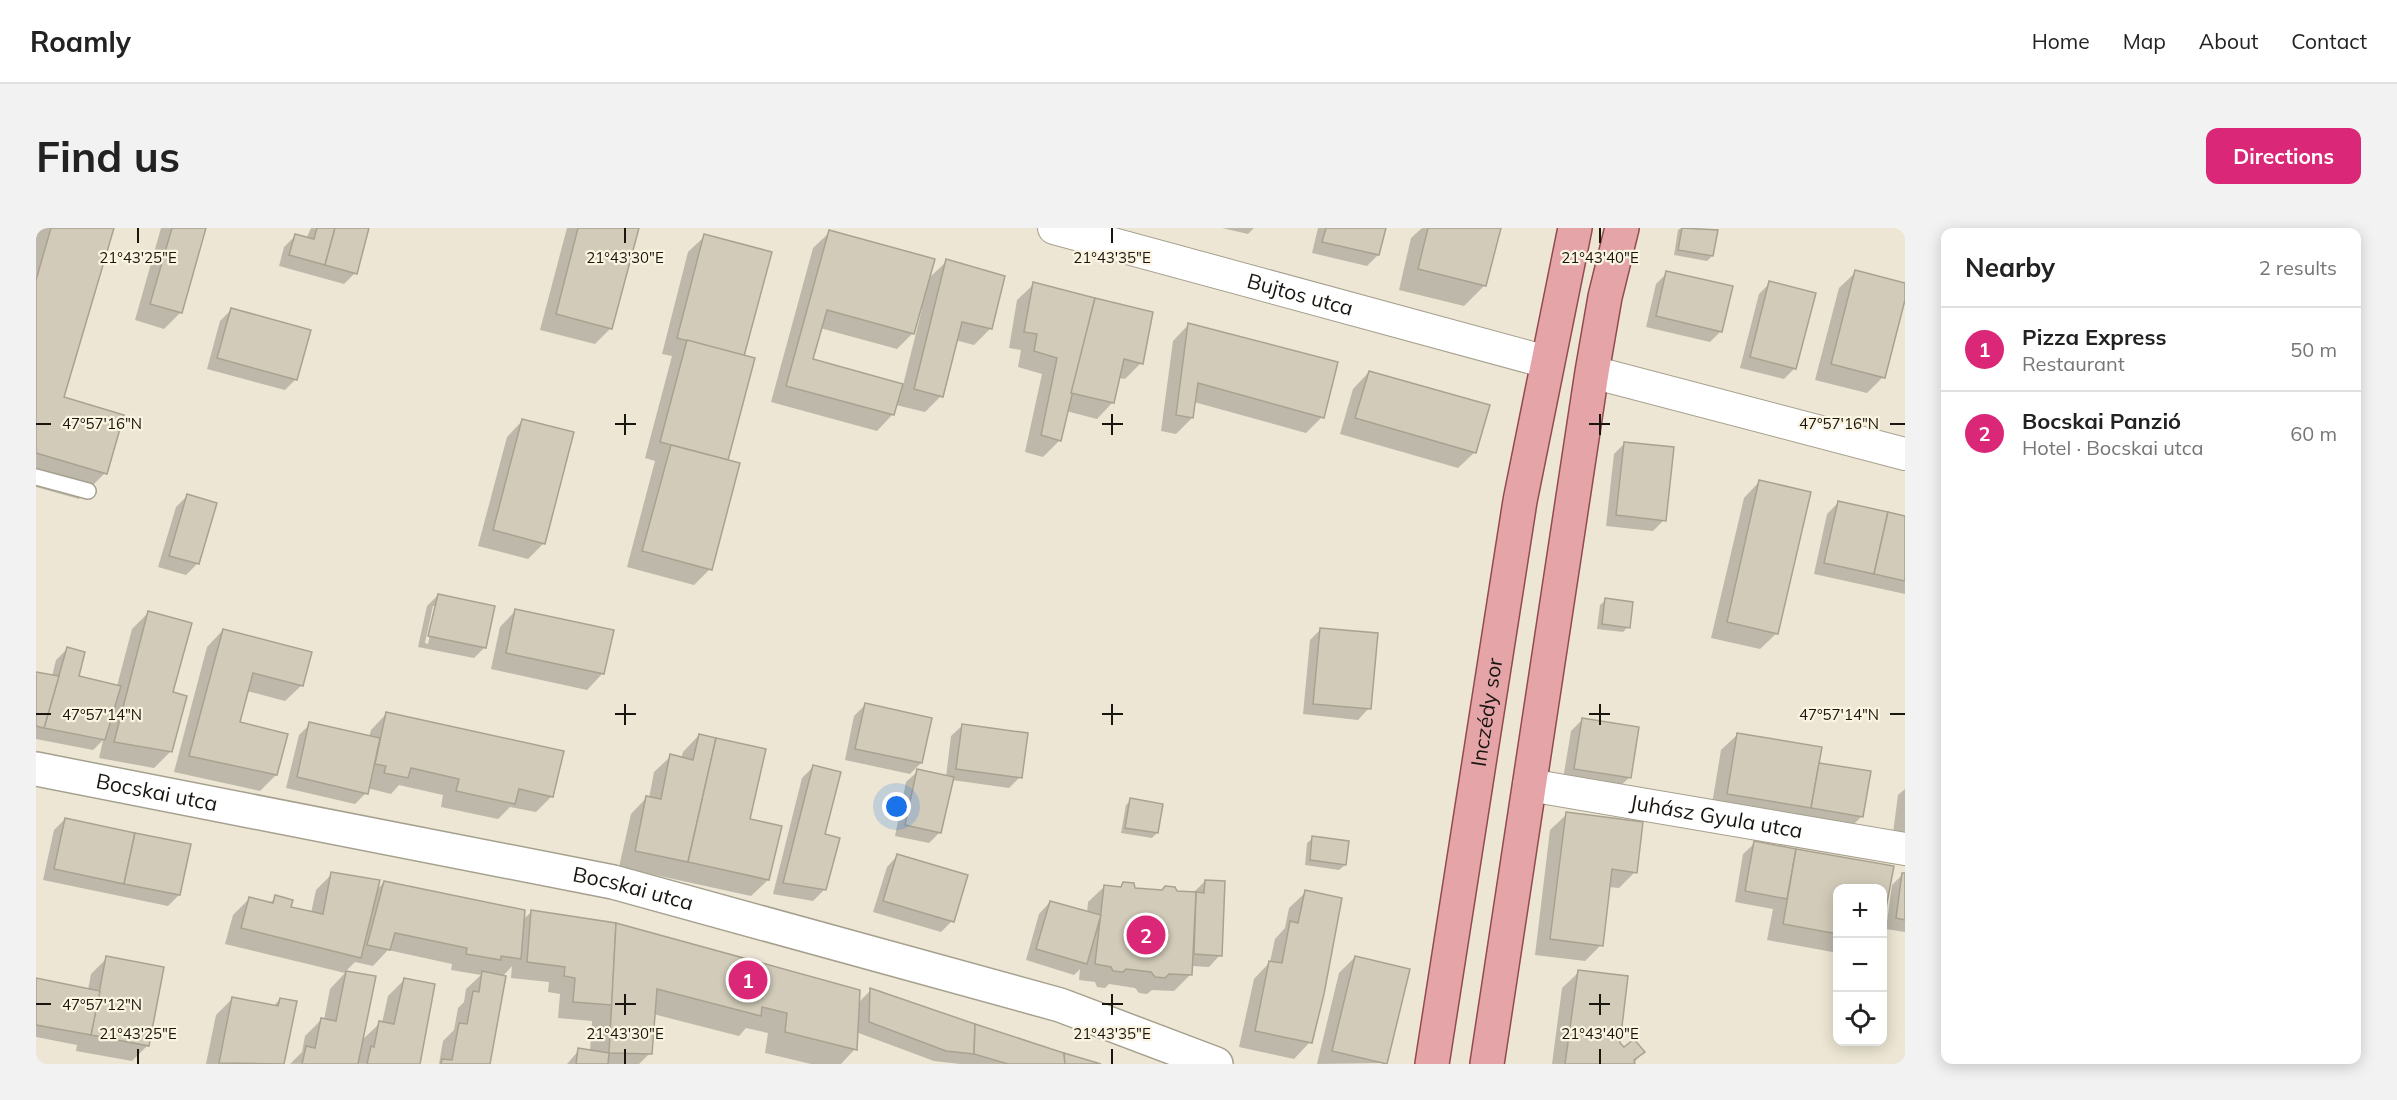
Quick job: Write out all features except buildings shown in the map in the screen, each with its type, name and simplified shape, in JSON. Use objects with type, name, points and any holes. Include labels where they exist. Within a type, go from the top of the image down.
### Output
[{"type":"main road","name":"Inczédy sor","points":[[1432,1064],[1520,501],[1575,228]]},
{"type":"main road","points":[[1487,1064],[1592,372],[1605,297],[1623,228]]},
{"type":"street","name":"Bujtos utca","points":[[1054,228],[1547,362]]},
{"type":"street","points":[[1592,372],[1905,454]]},
{"type":"street","name":"Bocskai utca","points":[[36,769],[613,882],[1059,1005],[1216,1064]]},
{"type":"street","name":"Juhász Gyula utca","points":[[1528,785],[1905,849]]},
{"type":"lane","points":[[36,477],[88,491]]},
{"type":"place","name":"Bocskai Panzió","points":[[1146,935]]},
{"type":"place","name":"Pizza Express","points":[[748,980]]}]
